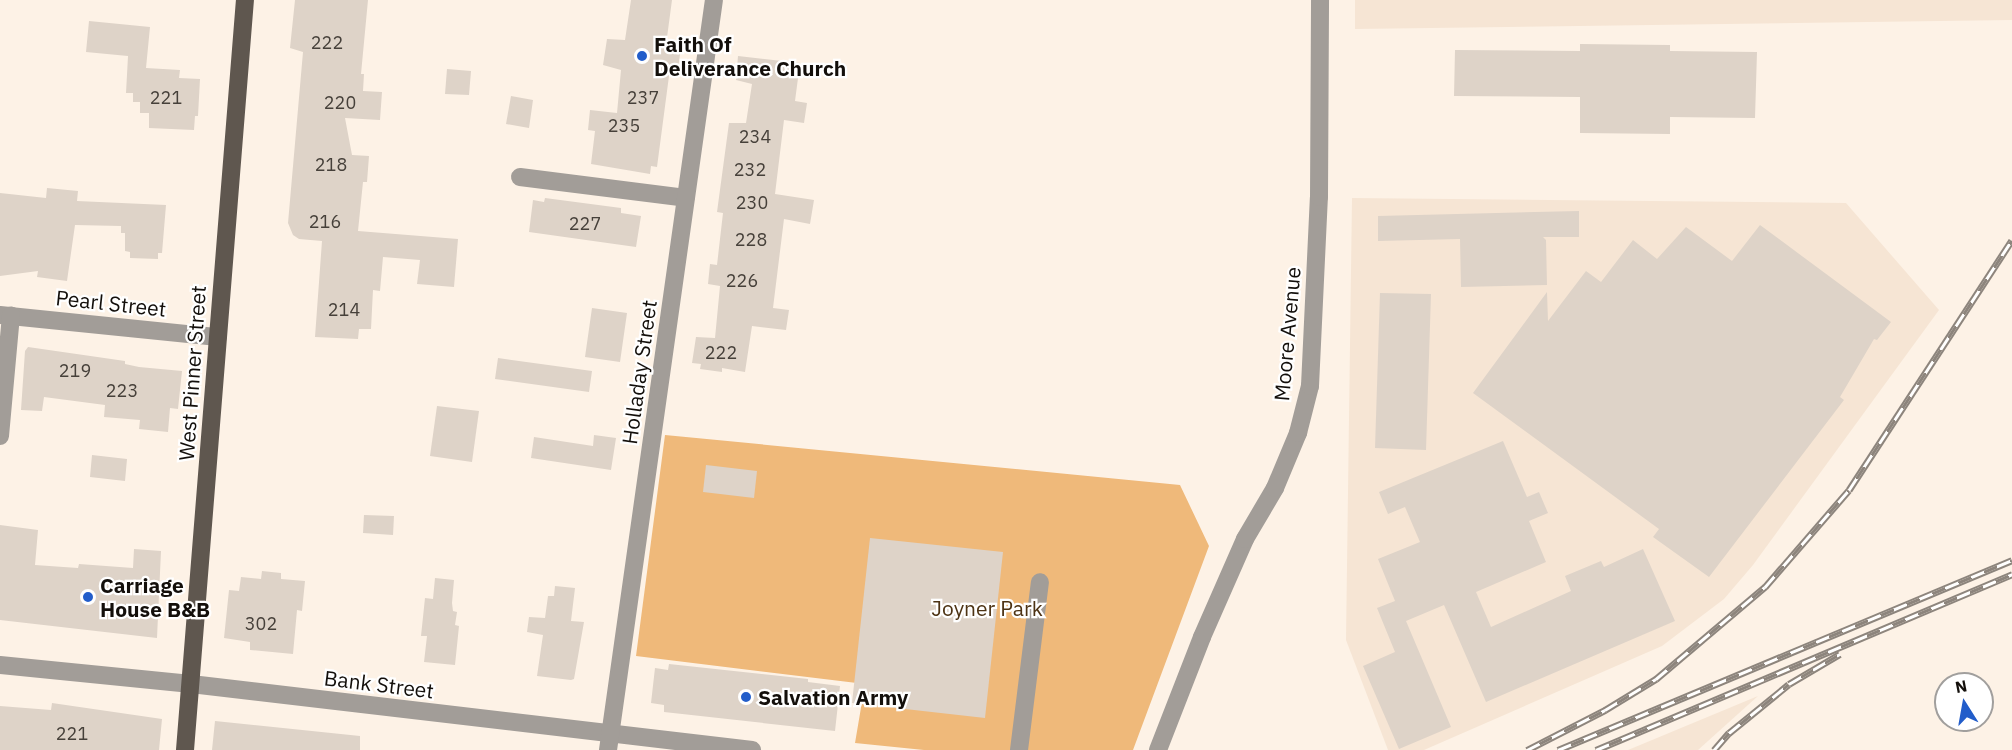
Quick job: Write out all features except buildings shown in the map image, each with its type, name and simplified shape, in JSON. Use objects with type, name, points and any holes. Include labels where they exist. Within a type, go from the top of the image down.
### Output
[{"type":"main road","name":"West Pinner Street","points":[[185,750],[245,0]]},
{"type":"street","name":"Holladay Street","points":[[609,742],[714,0]]},
{"type":"street","name":"Moore Avenue","points":[[1158,750],[1202,637],[1245,539],[1275,488],[1298,433],[1310,386],[1319,197],[1320,0]]},
{"type":"street","points":[[520,177],[686,198]]},
{"type":"street","name":"Pearl Street","points":[[6,315],[218,337]]},
{"type":"street","points":[[0,436],[6,315]]},
{"type":"street","points":[[1019,750],[1040,582]]},
{"type":"street","name":"Bank Street","points":[[0,665],[191,684],[609,742],[752,750]]},
{"type":"shaded area","points":[[1355,0],[2012,0],[2012,20],[1355,29]]},
{"type":"shaded area","points":[[1352,198],[1846,203],[1939,310],[1753,565],[1724,599],[1662,646],[1424,750],[1388,750],[1346,640]]},
{"type":"shaded area","points":[[1758,696],[1698,750],[1628,750]]},
{"type":"green space","name":"Joyner Park","points":[[665,435],[1180,485],[1209,546],[1133,750],[924,750],[855,743],[865,684],[636,656]]},
{"type":"railway","points":[[1527,750],[1605,710],[1656,679],[1765,587],[1849,490],[2012,240]]},
{"type":"railway","points":[[1558,750],[2012,560]]},
{"type":"railway","points":[[1596,750],[2012,574]]},
{"type":"railway","points":[[1714,750],[1729,733],[1789,684],[1840,654]]},
{"type":"place","name":"Faith Of Deliverance Church","points":[[642,56]]},
{"type":"place","name":"Carriage House B&B","points":[[88,597]]},
{"type":"place","name":"Salvation Army","points":[[746,697]]}]
